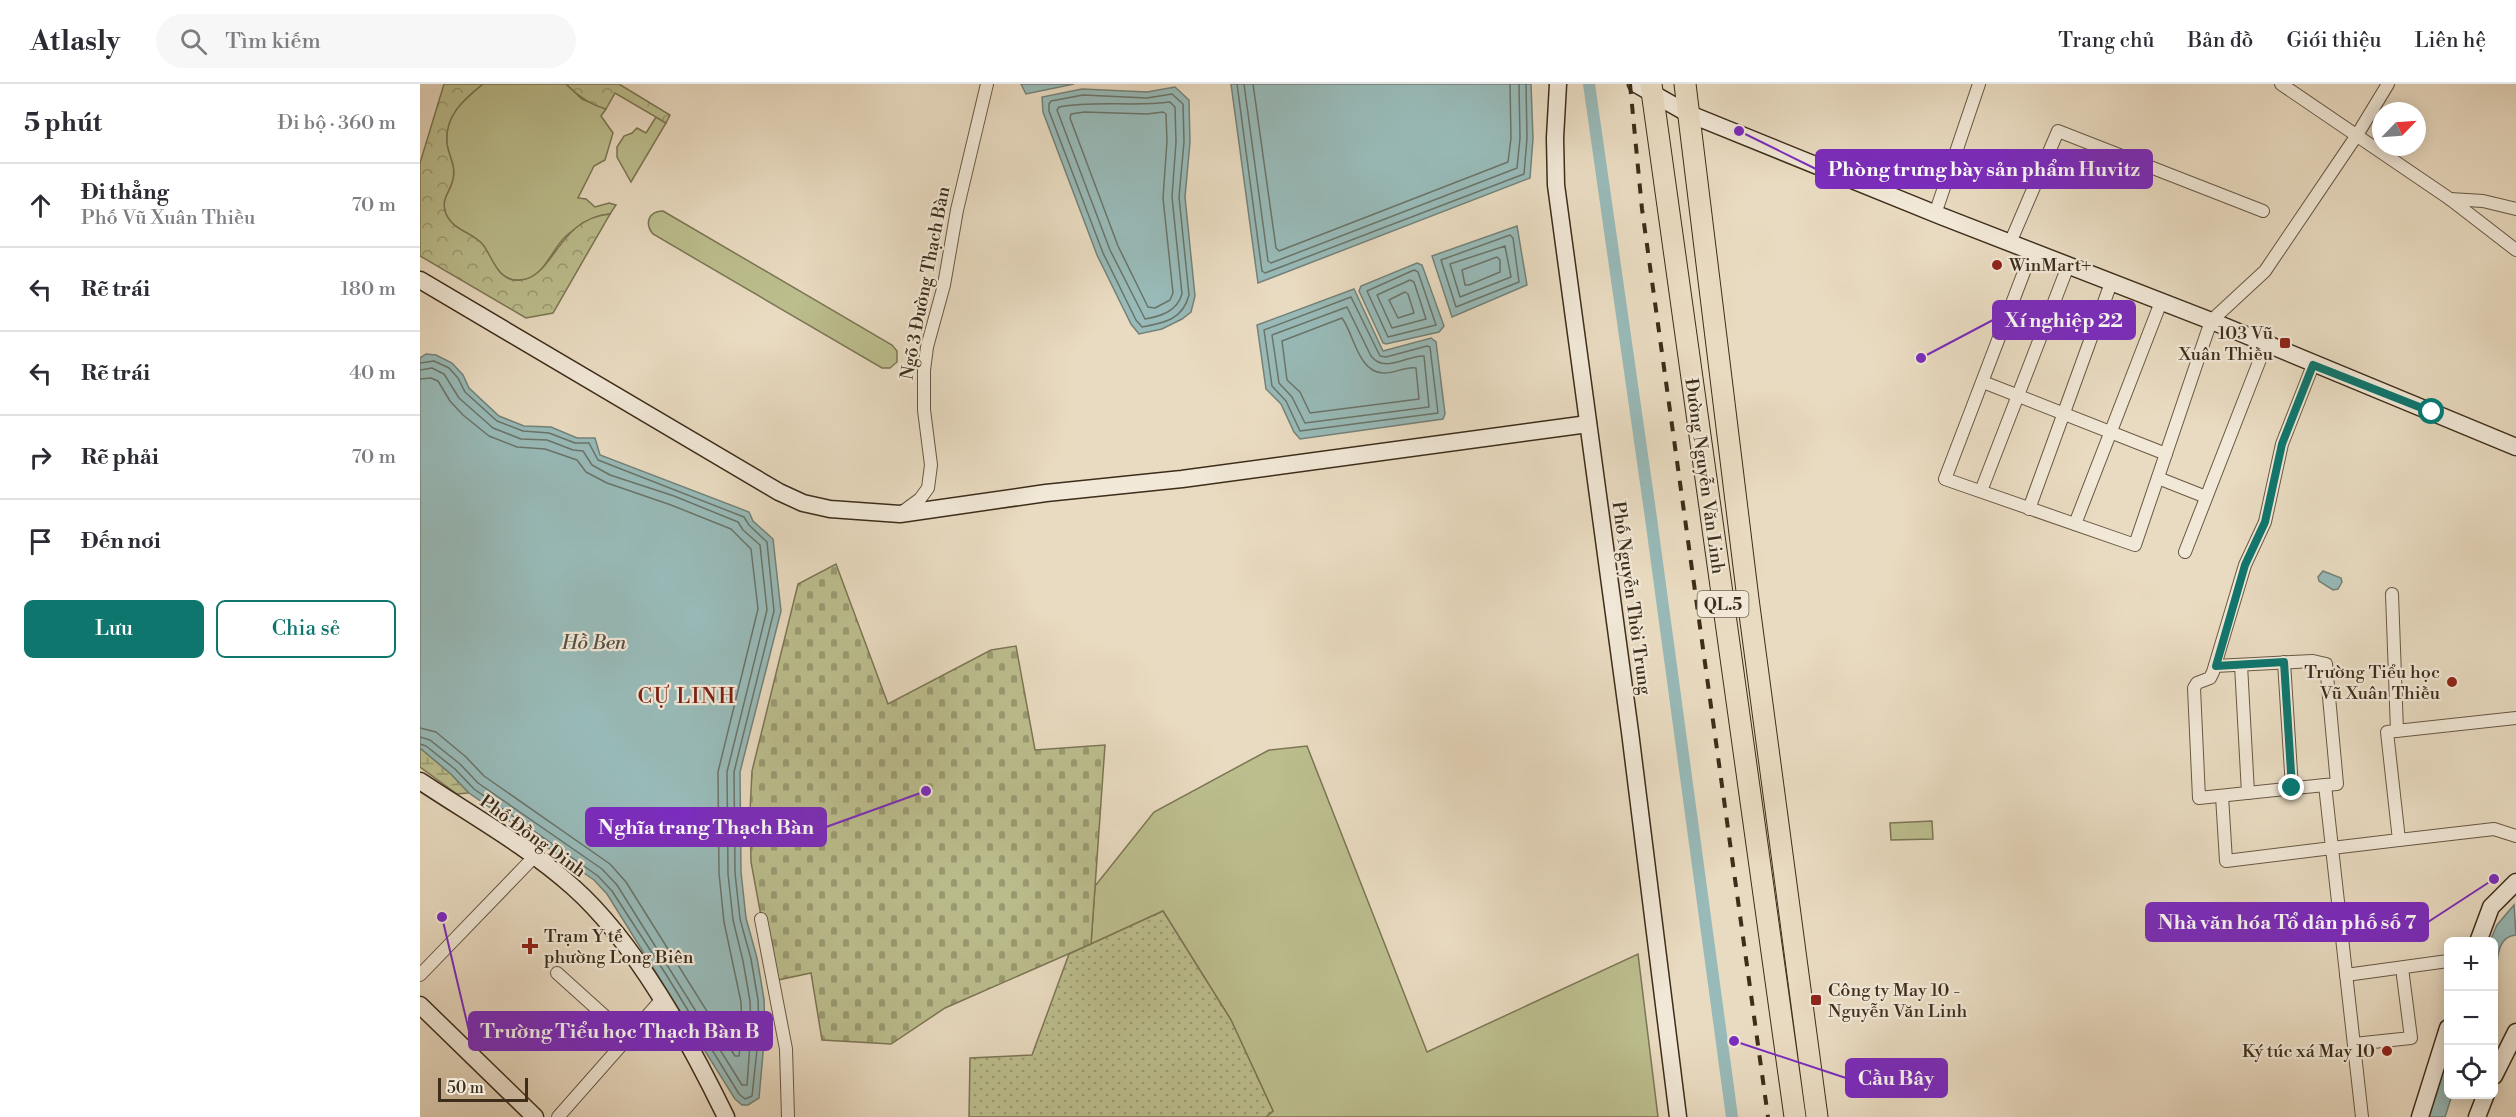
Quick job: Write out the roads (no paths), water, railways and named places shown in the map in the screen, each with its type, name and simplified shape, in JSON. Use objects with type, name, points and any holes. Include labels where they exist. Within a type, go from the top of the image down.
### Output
[{"type":"highway","name":"Đường Nguyễn Văn Linh","points":[[1685,84],[1687,113],[1755,598],[1817,1117]]},
{"type":"highway","name":"Đường Nguyễn Văn Linh","points":[[1646,86],[1796,1117]]},
{"type":"street","name":"Ngõ 3 Đường Thạch Bàn","points":[[900,514],[920,499],[928,488],[931,465],[922,390],[925,363],[987,84]]},
{"type":"street","name":"Phố Nguyễn Thời Trung","points":[[1558,84],[1555,138],[1557,185],[1628,713],[1678,1117]]},
{"type":"street","points":[[1935,214],[1979,84]]},
{"type":"street","points":[[2281,84],[2450,199],[2516,250]]},
{"type":"street","points":[[2032,251],[1945,479],[2135,545],[2211,321],[2265,271],[2388,84]]},
{"type":"street","points":[[1646,86],[1687,113],[1935,214],[2211,321],[2516,447]]},
{"type":"street","points":[[2010,243],[2058,131],[2263,211]]},
{"type":"street","points":[[2450,199],[2483,201],[2516,209]]},
{"type":"street","points":[[1981,491],[2068,266]]},
{"type":"street","points":[[420,280],[779,492],[824,508],[863,513],[900,514],[1213,475],[1588,424]]},
{"type":"street","points":[[2029,509],[2111,282]]},
{"type":"street","points":[[2075,524],[2161,302]]},
{"type":"street","points":[[2185,552],[2266,344]]},
{"type":"street","points":[[2216,666],[2313,661],[2326,664],[2337,784],[2199,798],[2198,787],[2194,688],[2197,682],[2210,678],[2216,666],[2245,565],[2265,522],[2282,444],[2313,365]]},
{"type":"street","points":[[1983,382],[2166,454]]},
{"type":"street","points":[[2158,478],[2206,497]]},
{"type":"street","points":[[2392,594],[2397,731]]},
{"type":"street","points":[[2284,662],[2292,788]]},
{"type":"street","points":[[2241,665],[2248,793]]},
{"type":"street","points":[[2399,840],[2387,732],[2516,718]]},
{"type":"street","name":"Phố Đồng Dinh","points":[[420,781],[534,857],[573,887],[606,921],[662,999],[726,1117]]},
{"type":"street","points":[[2325,785],[2362,1117]]},
{"type":"street","points":[[2222,796],[2226,861],[2494,829],[2516,836]]},
{"type":"street","points":[[420,975],[534,857]]},
{"type":"street","points":[[2480,937],[2491,907],[2516,882]]},
{"type":"street","points":[[761,919],[786,1049],[788,1117]]},
{"type":"street","points":[[2346,975],[2444,962]]},
{"type":"street","points":[[2354,1044],[2411,1038],[2402,968]]},
{"type":"street","points":[[557,973],[628,1037]]},
{"type":"street","points":[[558,1117],[662,999]]},
{"type":"street","points":[[420,1005],[535,1117]]},
{"type":"street","points":[[2498,1066],[2516,1032]]},
{"type":"street","points":[[2420,1117],[2444,1041]]},
{"type":"street","points":[[2478,1117],[2485,1099]]},
{"type":"water","points":[[1021,84],[1074,84],[1026,94]]},
{"type":"water","points":[[1231,84],[1531,84],[1533,138],[1530,178],[1258,283]]},
{"type":"water","points":[[1175,87],[1189,100],[1190,142],[1185,197],[1195,296],[1191,312],[1182,319],[1162,329],[1139,334],[1131,324],[1097,255],[1043,112],[1042,97],[1082,89],[1147,92]]},
{"type":"water","points":[[1517,226],[1527,285],[1452,317],[1432,256]]},
{"type":"water","points":[[1417,263],[1422,265],[1444,326],[1439,332],[1383,343],[1359,291],[1361,286]]},
{"type":"water","points":[[1354,289],[1383,351],[1431,338],[1436,342],[1445,414],[1443,419],[1300,439],[1294,432],[1281,404],[1266,389],[1257,325]]},
{"type":"water","name":"Hồ Ben","points":[[426,354],[436,355],[452,363],[463,375],[469,388],[499,416],[524,426],[551,427],[577,438],[595,438],[600,455],[749,512],[753,521],[773,539],[781,611],[740,772],[741,872],[746,918],[757,958],[764,999],[765,1031],[759,1098],[748,1105],[742,1105],[735,1099],[607,894],[594,880],[469,793],[451,774],[420,748],[420,358]]},
{"type":"water","points":[[2323,571],[2341,578],[2342,582],[2338,589],[2333,590],[2319,581],[2318,577]]},
{"type":"water","points":[[2514,905],[2516,935],[2504,941],[2498,954],[2498,937],[2492,937],[2497,925]]},
{"type":"water","points":[[2444,1069],[2444,1099],[2451,1099],[2445,1117],[2428,1117]]},
{"type":"waterway","points":[[1589,84],[1650,511],[1732,1117]]},
{"type":"railway","points":[[1630,84],[1642,209],[1768,1117]]},
{"type":"place","name":"Phòng trưng bày sản phẩm Huvitz","points":[[1739,131]]},
{"type":"place","name":"WinMart+","points":[[1997,265]]},
{"type":"place","name":"103 Vũ Xuân Thiều","points":[[2285,343]]},
{"type":"place","name":"Xí nghiệp 22","points":[[1921,358]]},
{"type":"place","name":"Trường Tiểu học Vũ Xuân Thiều","points":[[2452,682]]},
{"type":"place","name":"Nghĩa trang Thạch Bàn","points":[[926,791]]},
{"type":"place","name":"Nhà văn hóa Tổ dân phố số 7","points":[[2494,879]]},
{"type":"place","name":"Trường Tiểu học Thạch Bàn B","points":[[442,917]]},
{"type":"place","name":"Trạm Y tế phường Long Biên","points":[[530,946]]},
{"type":"place","name":"Công ty May 10 - Nguyễn Văn Linh","points":[[1816,1000]]},
{"type":"place","name":"Cầu Bây","points":[[1734,1041]]},
{"type":"place","name":"Ký túc xá May 10","points":[[2387,1051]]},
{"type":"district","name":"CỰ LINH","points":[[687,696]]}]
